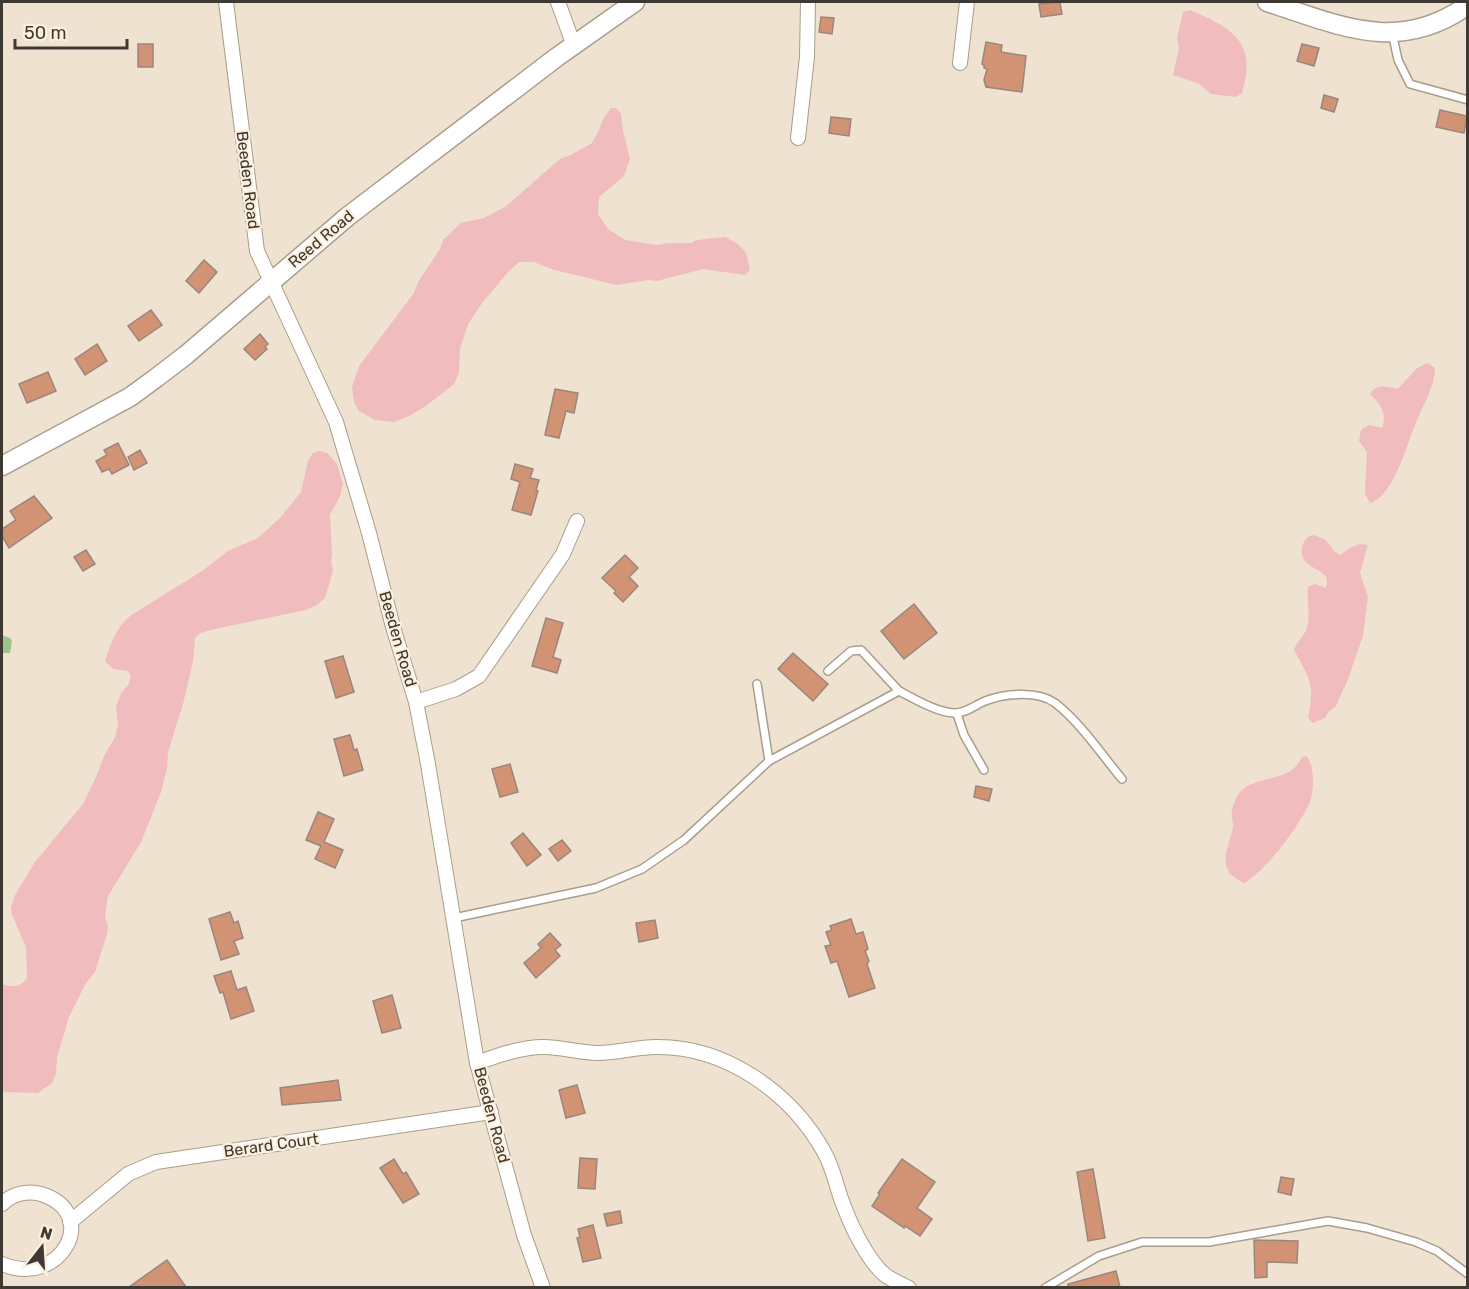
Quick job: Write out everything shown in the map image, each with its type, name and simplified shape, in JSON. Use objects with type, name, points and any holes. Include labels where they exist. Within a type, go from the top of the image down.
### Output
[{"type":"street","name":"Beeden Road","points":[[226,2],[257,251],[314,370],[336,422],[354,478],[393,627],[416,702],[477,1063],[524,1236],[543,1287]]},
{"type":"street","points":[[558,2],[574,46]]},
{"type":"street","name":"Reed Road","points":[[2,466],[130,397],[186,355],[347,217],[635,2]]},
{"type":"street","points":[[798,138],[807,57],[808,2]]},
{"type":"street","points":[[960,63],[967,2]]},
{"type":"street","points":[[1267,2],[1350,28],[1392,32],[1408,32],[1427,27],[1448,18],[1467,5]]},
{"type":"street","points":[[416,702],[456,690],[479,676],[563,554],[577,522]]},
{"type":"street","points":[[477,1063],[517,1051],[545,1047],[597,1053],[656,1047],[695,1050],[720,1058],[747,1072],[780,1097],[804,1123],[823,1149],[836,1177],[844,1208],[862,1246],[884,1274],[909,1287]]},
{"type":"street","name":"Berard Court","points":[[70,1222],[128,1174],[156,1162],[491,1112]]},
{"type":"street","points":[[2,1204],[14,1196],[25,1193],[47,1196],[65,1211],[70,1222],[71,1234],[64,1257],[46,1272],[22,1275],[10,1271],[2,1264]]},
{"type":"lane","points":[[1392,32],[1398,60],[1410,84],[1467,100]]},
{"type":"lane","points":[[828,671],[851,651],[861,650],[899,691],[943,711],[957,714],[991,698],[1019,694],[1040,696],[1054,702],[1075,722],[1122,779]]},
{"type":"lane","points":[[757,684],[770,761]]},
{"type":"lane","points":[[454,918],[596,888],[642,869],[684,840],[770,761],[899,691]]},
{"type":"lane","points":[[957,714],[964,735],[984,770]]},
{"type":"lane","points":[[1045,1287],[1099,1256],[1142,1242],[1209,1242],[1328,1221],[1367,1228],[1416,1242],[1437,1251],[1467,1274]]},
{"type":"shaded area","points":[[1190,10],[1218,23],[1238,39],[1244,49],[1247,61],[1246,76],[1242,93],[1236,97],[1211,94],[1199,84],[1173,75],[1179,48],[1177,38],[1183,12]]},
{"type":"shaded area","points":[[611,108],[616,108],[621,114],[630,159],[624,176],[599,197],[598,214],[608,229],[625,240],[657,245],[691,243],[697,240],[725,237],[738,244],[746,253],[750,270],[745,275],[703,269],[657,281],[648,280],[617,285],[554,270],[534,262],[519,262],[483,302],[468,324],[460,349],[459,373],[454,384],[426,406],[394,422],[375,420],[359,411],[354,402],[352,387],[359,366],[414,293],[443,240],[461,223],[484,218],[505,207],[560,159],[592,143]]},
{"type":"shaded area","points":[[1427,363],[1435,368],[1433,382],[1405,453],[1386,490],[1379,499],[1370,503],[1365,494],[1367,452],[1359,441],[1361,430],[1369,425],[1382,428],[1384,418],[1380,405],[1370,394],[1379,387],[1398,389],[1416,369]]},
{"type":"shaded area","points":[[319,451],[327,453],[337,464],[343,484],[340,496],[330,515],[333,571],[325,598],[306,610],[210,630],[195,638],[193,661],[168,752],[167,769],[161,792],[141,842],[108,896],[105,918],[108,926],[107,934],[95,972],[86,983],[69,1017],[57,1057],[56,1074],[52,1083],[38,1093],[2,1092],[2,984],[16,986],[27,978],[26,947],[11,908],[15,895],[35,862],[83,804],[115,737],[118,726],[116,707],[131,677],[128,671],[113,669],[105,661],[114,636],[130,616],[202,571],[228,551],[258,538],[281,517],[301,492],[308,461],[313,453]]},
{"type":"shaded area","points":[[1313,535],[1326,540],[1340,555],[1356,545],[1368,545],[1360,573],[1368,597],[1363,636],[1348,679],[1336,706],[1325,718],[1313,723],[1308,718],[1311,697],[1310,682],[1294,650],[1307,628],[1308,587],[1315,584],[1326,588],[1327,583],[1325,575],[1307,563],[1302,556],[1303,543]]},
{"type":"shaded area","points":[[2,635],[12,641],[10,653],[2,653]]},
{"type":"shaded area","points":[[1306,756],[1311,765],[1313,778],[1309,804],[1281,847],[1262,869],[1244,883],[1230,873],[1226,863],[1226,853],[1233,827],[1232,809],[1236,798],[1247,786],[1290,771],[1297,766],[1302,757]]},
{"type":"building","points":[[1060,2],[1062,14],[1041,17],[1039,4]]},
{"type":"building","points":[[821,17],[834,18],[832,34],[819,32]]},
{"type":"building","points":[[986,42],[1002,45],[1001,52],[1026,56],[1022,92],[986,87],[984,80],[987,69],[982,64]]},
{"type":"building","points":[[138,44],[153,44],[153,67],[138,67]]},
{"type":"building","points":[[1302,44],[1319,48],[1314,66],[1297,61]]},
{"type":"building","points":[[1324,95],[1338,99],[1334,112],[1321,108]]},
{"type":"building","points":[[1440,110],[1467,116],[1464,133],[1436,127]]},
{"type":"building","points":[[831,117],[851,119],[849,136],[829,133]]},
{"type":"building","points":[[204,260],[217,272],[199,293],[186,281]]},
{"type":"building","points":[[151,310],[162,325],[139,341],[128,326]]},
{"type":"building","points":[[260,334],[268,344],[265,347],[267,349],[255,360],[244,349]]},
{"type":"building","points":[[97,344],[107,361],[85,375],[75,359]]},
{"type":"building","points":[[48,372],[56,391],[27,403],[19,384]]},
{"type":"building","points":[[555,389],[578,393],[574,413],[566,411],[559,438],[545,435]]},
{"type":"building","points":[[118,443],[129,465],[112,474],[109,469],[102,472],[96,461],[107,455],[104,450]]},
{"type":"building","points":[[140,450],[147,463],[134,470],[128,457]]},
{"type":"building","points":[[515,464],[533,469],[530,478],[539,480],[531,515],[512,510],[520,482],[511,479]]},
{"type":"building","points":[[34,496],[52,518],[9,548],[2,536],[2,529],[16,520],[10,511]]},
{"type":"building","points":[[86,550],[95,564],[83,571],[74,557]]},
{"type":"building","points":[[625,555],[638,568],[629,577],[638,586],[623,602],[614,593],[616,591],[602,578]]},
{"type":"building","points":[[914,604],[937,633],[904,659],[881,631]]},
{"type":"building","points":[[546,618],[563,623],[553,657],[561,660],[557,673],[532,666]]},
{"type":"building","points":[[793,653],[828,684],[813,701],[778,669]]},
{"type":"building","points":[[343,656],[354,692],[336,698],[325,661]]},
{"type":"building","points":[[350,735],[363,770],[344,776],[334,739]]},
{"type":"building","points":[[510,764],[518,792],[500,797],[492,769]]},
{"type":"building","points":[[976,786],[992,789],[989,801],[974,797]]},
{"type":"building","points":[[318,812],[334,819],[324,842],[343,850],[335,868],[315,859],[321,846],[306,840]]},
{"type":"building","points":[[523,833],[541,855],[527,866],[511,843]]},
{"type":"building","points":[[562,840],[571,851],[558,861],[549,849]]},
{"type":"building","points":[[230,912],[234,923],[238,921],[243,938],[234,941],[239,954],[221,960],[209,919]]},
{"type":"building","points":[[851,919],[856,934],[863,932],[868,949],[865,951],[869,961],[867,964],[875,988],[849,997],[837,961],[831,963],[825,946],[831,945],[826,932],[832,930],[830,926]]},
{"type":"building","points":[[655,920],[658,938],[639,942],[636,923]]},
{"type":"building","points":[[550,933],[561,945],[555,950],[560,956],[536,978],[524,963],[541,948],[538,944]]},
{"type":"building","points":[[231,971],[237,990],[246,987],[254,1011],[231,1019],[223,992],[220,993],[214,976]]},
{"type":"building","points":[[392,995],[401,1028],[382,1033],[373,1001]]},
{"type":"building","points":[[338,1080],[341,1100],[282,1105],[280,1088]]},
{"type":"building","points":[[577,1085],[585,1113],[566,1118],[559,1090]]},
{"type":"building","points":[[580,1158],[597,1159],[595,1189],[578,1188]]},
{"type":"building","points":[[394,1159],[403,1174],[406,1172],[419,1194],[403,1203],[380,1168]]},
{"type":"building","points":[[902,1159],[935,1182],[917,1208],[932,1219],[920,1236],[872,1206],[880,1194],[878,1193]]},
{"type":"building","points":[[1093,1169],[1105,1238],[1088,1241],[1077,1172]]},
{"type":"building","points":[[1281,1177],[1294,1179],[1291,1195],[1278,1192]]},
{"type":"building","points":[[620,1211],[622,1223],[607,1226],[604,1214]]},
{"type":"building","points":[[593,1225],[601,1258],[583,1262],[577,1238],[580,1237],[578,1229]]},
{"type":"building","points":[[1254,1240],[1298,1241],[1297,1263],[1267,1262],[1267,1277],[1255,1278]]},
{"type":"building","points":[[167,1260],[186,1287],[129,1287]]},
{"type":"building","points":[[1116,1271],[1120,1287],[1068,1287],[1068,1284]]}]
